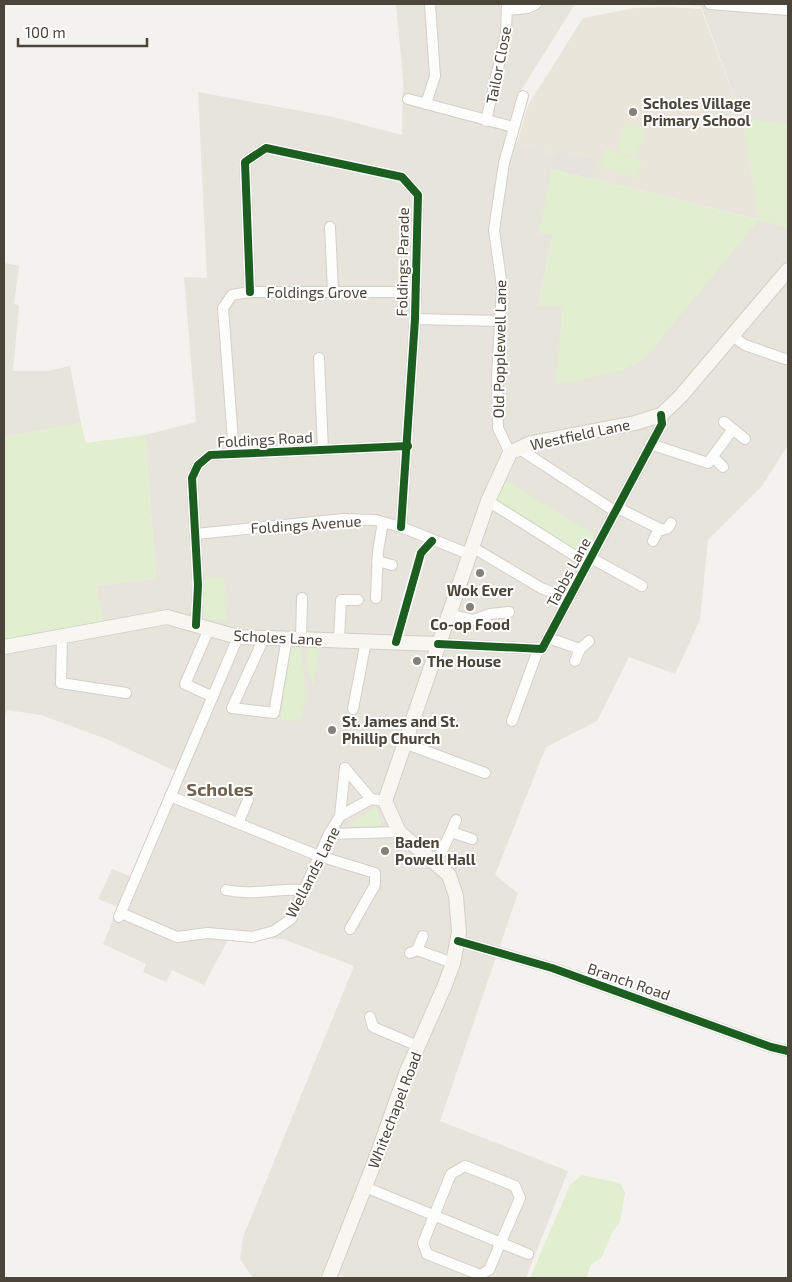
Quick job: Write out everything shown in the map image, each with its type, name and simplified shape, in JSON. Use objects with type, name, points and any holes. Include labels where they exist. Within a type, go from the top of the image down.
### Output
[{"type":"main road","name":"Westfield Lane","points":[[378,800],[404,743],[488,501],[514,450],[530,443],[635,423],[661,415],[680,397],[788,270]]},
{"type":"main road","name":"Scholes Lane","points":[[4,647],[167,617],[238,637],[438,644]]},
{"type":"main road","points":[[378,800],[399,832]]},
{"type":"main road","name":"Whitechapel Road","points":[[329,1278],[365,1187],[407,1071],[453,964],[458,941],[459,922],[454,889],[449,875],[399,832]]},
{"type":"street","points":[[426,104],[435,76],[430,4]]},
{"type":"street","name":"Tailor Close","points":[[486,121],[506,33],[507,7],[528,8],[536,4]]},
{"type":"street","points":[[710,4],[788,10]]},
{"type":"street","name":"Old Popplewell Lane","points":[[514,450],[498,428],[497,376],[502,287],[494,230],[504,163],[523,96]]},
{"type":"street","points":[[408,99],[513,127]]},
{"type":"street","name":"Foldings Parade","points":[[250,292],[245,162],[266,148],[402,177],[418,196],[415,319],[408,446],[401,527]]},
{"type":"street","points":[[330,227],[333,292]]},
{"type":"street","name":"Foldings Grove","points":[[234,454],[223,308],[232,295],[250,292],[416,292]]},
{"type":"street","name":"Foldings Parade","points":[[415,319],[501,321]]},
{"type":"street","points":[[732,336],[745,345],[785,359]]},
{"type":"street","points":[[319,358],[323,450]]},
{"type":"street","name":"Tabbs Lane","points":[[512,721],[538,650],[542,649],[617,510],[662,424],[661,415]]},
{"type":"street","points":[[650,444],[708,464],[728,425],[745,438]]},
{"type":"street","name":"Foldings Road","points":[[202,627],[192,478],[198,465],[210,455],[408,446]]},
{"type":"street","points":[[514,450],[617,510],[661,530]]},
{"type":"street","points":[[713,456],[723,467]]},
{"type":"street","points":[[488,501],[590,561],[642,586]]},
{"type":"street","name":"Foldings Avenue","points":[[196,534],[344,519],[383,522],[471,551],[568,600]]},
{"type":"street","points":[[376,598],[377,561],[383,522]]},
{"type":"street","points":[[653,541],[661,530],[668,528],[671,523]]},
{"type":"street","points":[[377,561],[392,566]]},
{"type":"street","points":[[301,639],[302,598]]},
{"type":"street","points":[[339,640],[341,600],[358,600]]},
{"type":"street","points":[[448,614],[474,620],[490,614],[508,612]]},
{"type":"street","points":[[202,627],[185,684],[213,697]]},
{"type":"street","points":[[62,637],[61,683],[126,693]]},
{"type":"street","points":[[238,637],[170,796],[319,856],[375,873],[375,885],[350,929]]},
{"type":"street","points":[[264,638],[232,708],[274,713],[287,638]]},
{"type":"street","points":[[548,638],[580,649]]},
{"type":"street","points":[[353,709],[366,641]]},
{"type":"street","points":[[575,661],[580,649],[589,641]]},
{"type":"street","points":[[438,644],[538,650]]},
{"type":"street","points":[[404,743],[485,773]]},
{"type":"street","name":"Wellands Lane","points":[[170,796],[120,915],[177,937],[208,933],[252,938],[274,931],[291,919],[329,834],[340,816],[345,768],[378,800]]},
{"type":"street","points":[[238,823],[248,800]]},
{"type":"street","points":[[340,816],[378,800]]},
{"type":"street","points":[[434,861],[441,853],[456,820]]},
{"type":"street","points":[[329,834],[399,832]]},
{"type":"street","points":[[451,832],[472,839]]},
{"type":"street","points":[[226,890],[243,894],[281,889],[303,890]]},
{"type":"street","points":[[423,936],[413,951],[453,964]]},
{"type":"street","name":"Branch Road","points":[[458,941],[552,968],[771,1047],[788,1051]]},
{"type":"street","points":[[370,1017],[373,1027],[418,1046]]},
{"type":"street","points":[[465,1166],[515,1186],[520,1198],[490,1270],[480,1275],[428,1254],[423,1243],[434,1216],[451,1174],[465,1166]]},
{"type":"street","points":[[365,1187],[528,1254]]},
{"type":"shaded area","points":[[396,4],[575,4],[520,92],[505,139],[556,155],[539,232],[553,235],[538,305],[563,306],[556,385],[759,220],[742,117],[701,6],[680,4],[788,4],[788,445],[762,486],[708,540],[700,620],[675,674],[629,657],[597,721],[546,747],[495,875],[518,893],[440,1121],[568,1171],[526,1278],[350,1278],[323,1271],[320,1278],[253,1278],[240,1259],[243,1237],[354,966],[283,939],[229,938],[204,985],[172,970],[166,982],[143,972],[146,964],[103,944],[118,907],[98,899],[112,869],[130,876],[175,771],[109,740],[41,715],[7,710],[4,720],[4,640],[103,621],[96,586],[156,578],[145,435],[196,422],[184,277],[207,278],[198,92],[333,117],[402,135],[403,78]]},
{"type":"shaded area","name":"Scholes Village Primary School","points":[[669,7],[701,9],[742,117],[760,220],[552,169],[556,155],[517,143],[527,107],[583,18],[634,8]]},
{"type":"shaded area","points":[[558,150],[596,160],[590,178],[552,169]]},
{"type":"shaded area","points":[[4,263],[19,266],[14,304],[19,305],[13,371],[47,371],[70,366],[81,423],[4,437]]},
{"type":"green space","points":[[742,117],[788,125],[788,228],[759,220]]},
{"type":"green space","points":[[625,123],[645,129],[636,157],[617,151]]},
{"type":"green space","points":[[605,149],[642,161],[637,178],[600,167]]},
{"type":"green space","points":[[552,169],[759,220],[644,359],[621,371],[555,385],[563,306],[538,306],[553,236],[539,232]]},
{"type":"green space","points":[[81,423],[86,443],[145,435],[156,578],[96,586],[103,621],[4,640],[4,437]]},
{"type":"green space","points":[[504,479],[594,534],[586,556],[496,502]]},
{"type":"green space","points":[[224,577],[227,622],[208,619],[202,611],[203,580]]},
{"type":"green space","points":[[299,646],[305,684],[304,706],[299,721],[281,720],[289,648]]},
{"type":"green space","points":[[310,647],[319,647],[313,687],[306,662]]},
{"type":"green space","points":[[373,808],[377,809],[381,824],[378,826],[349,826]]},
{"type":"green space","points":[[582,1175],[620,1183],[625,1193],[620,1222],[613,1231],[601,1258],[591,1265],[586,1278],[530,1278],[570,1185]]},
{"type":"cycle path","points":[[250,292],[245,162],[266,148],[402,177],[418,195],[415,319],[401,527]]},
{"type":"cycle path","points":[[438,644],[542,649],[662,424],[661,415]]},
{"type":"cycle path","points":[[196,625],[198,585],[192,478],[198,465],[210,455],[408,446]]},
{"type":"cycle path","points":[[396,642],[421,553],[432,541]]},
{"type":"cycle path","points":[[458,941],[552,968],[771,1047],[788,1051]]},
{"type":"place","name":"Scholes Village Primary School","points":[[633,112]]},
{"type":"place","name":"Wok Ever","points":[[480,573]]},
{"type":"place","name":"Co-op Food","points":[[470,607]]},
{"type":"place","name":"The House","points":[[417,661]]},
{"type":"place","name":"St. James and St. Phillip Church","points":[[332,730]]},
{"type":"place","name":"Baden Powell Hall","points":[[385,851]]},
{"type":"district","name":"Scholes","points":[[220,789]]}]
